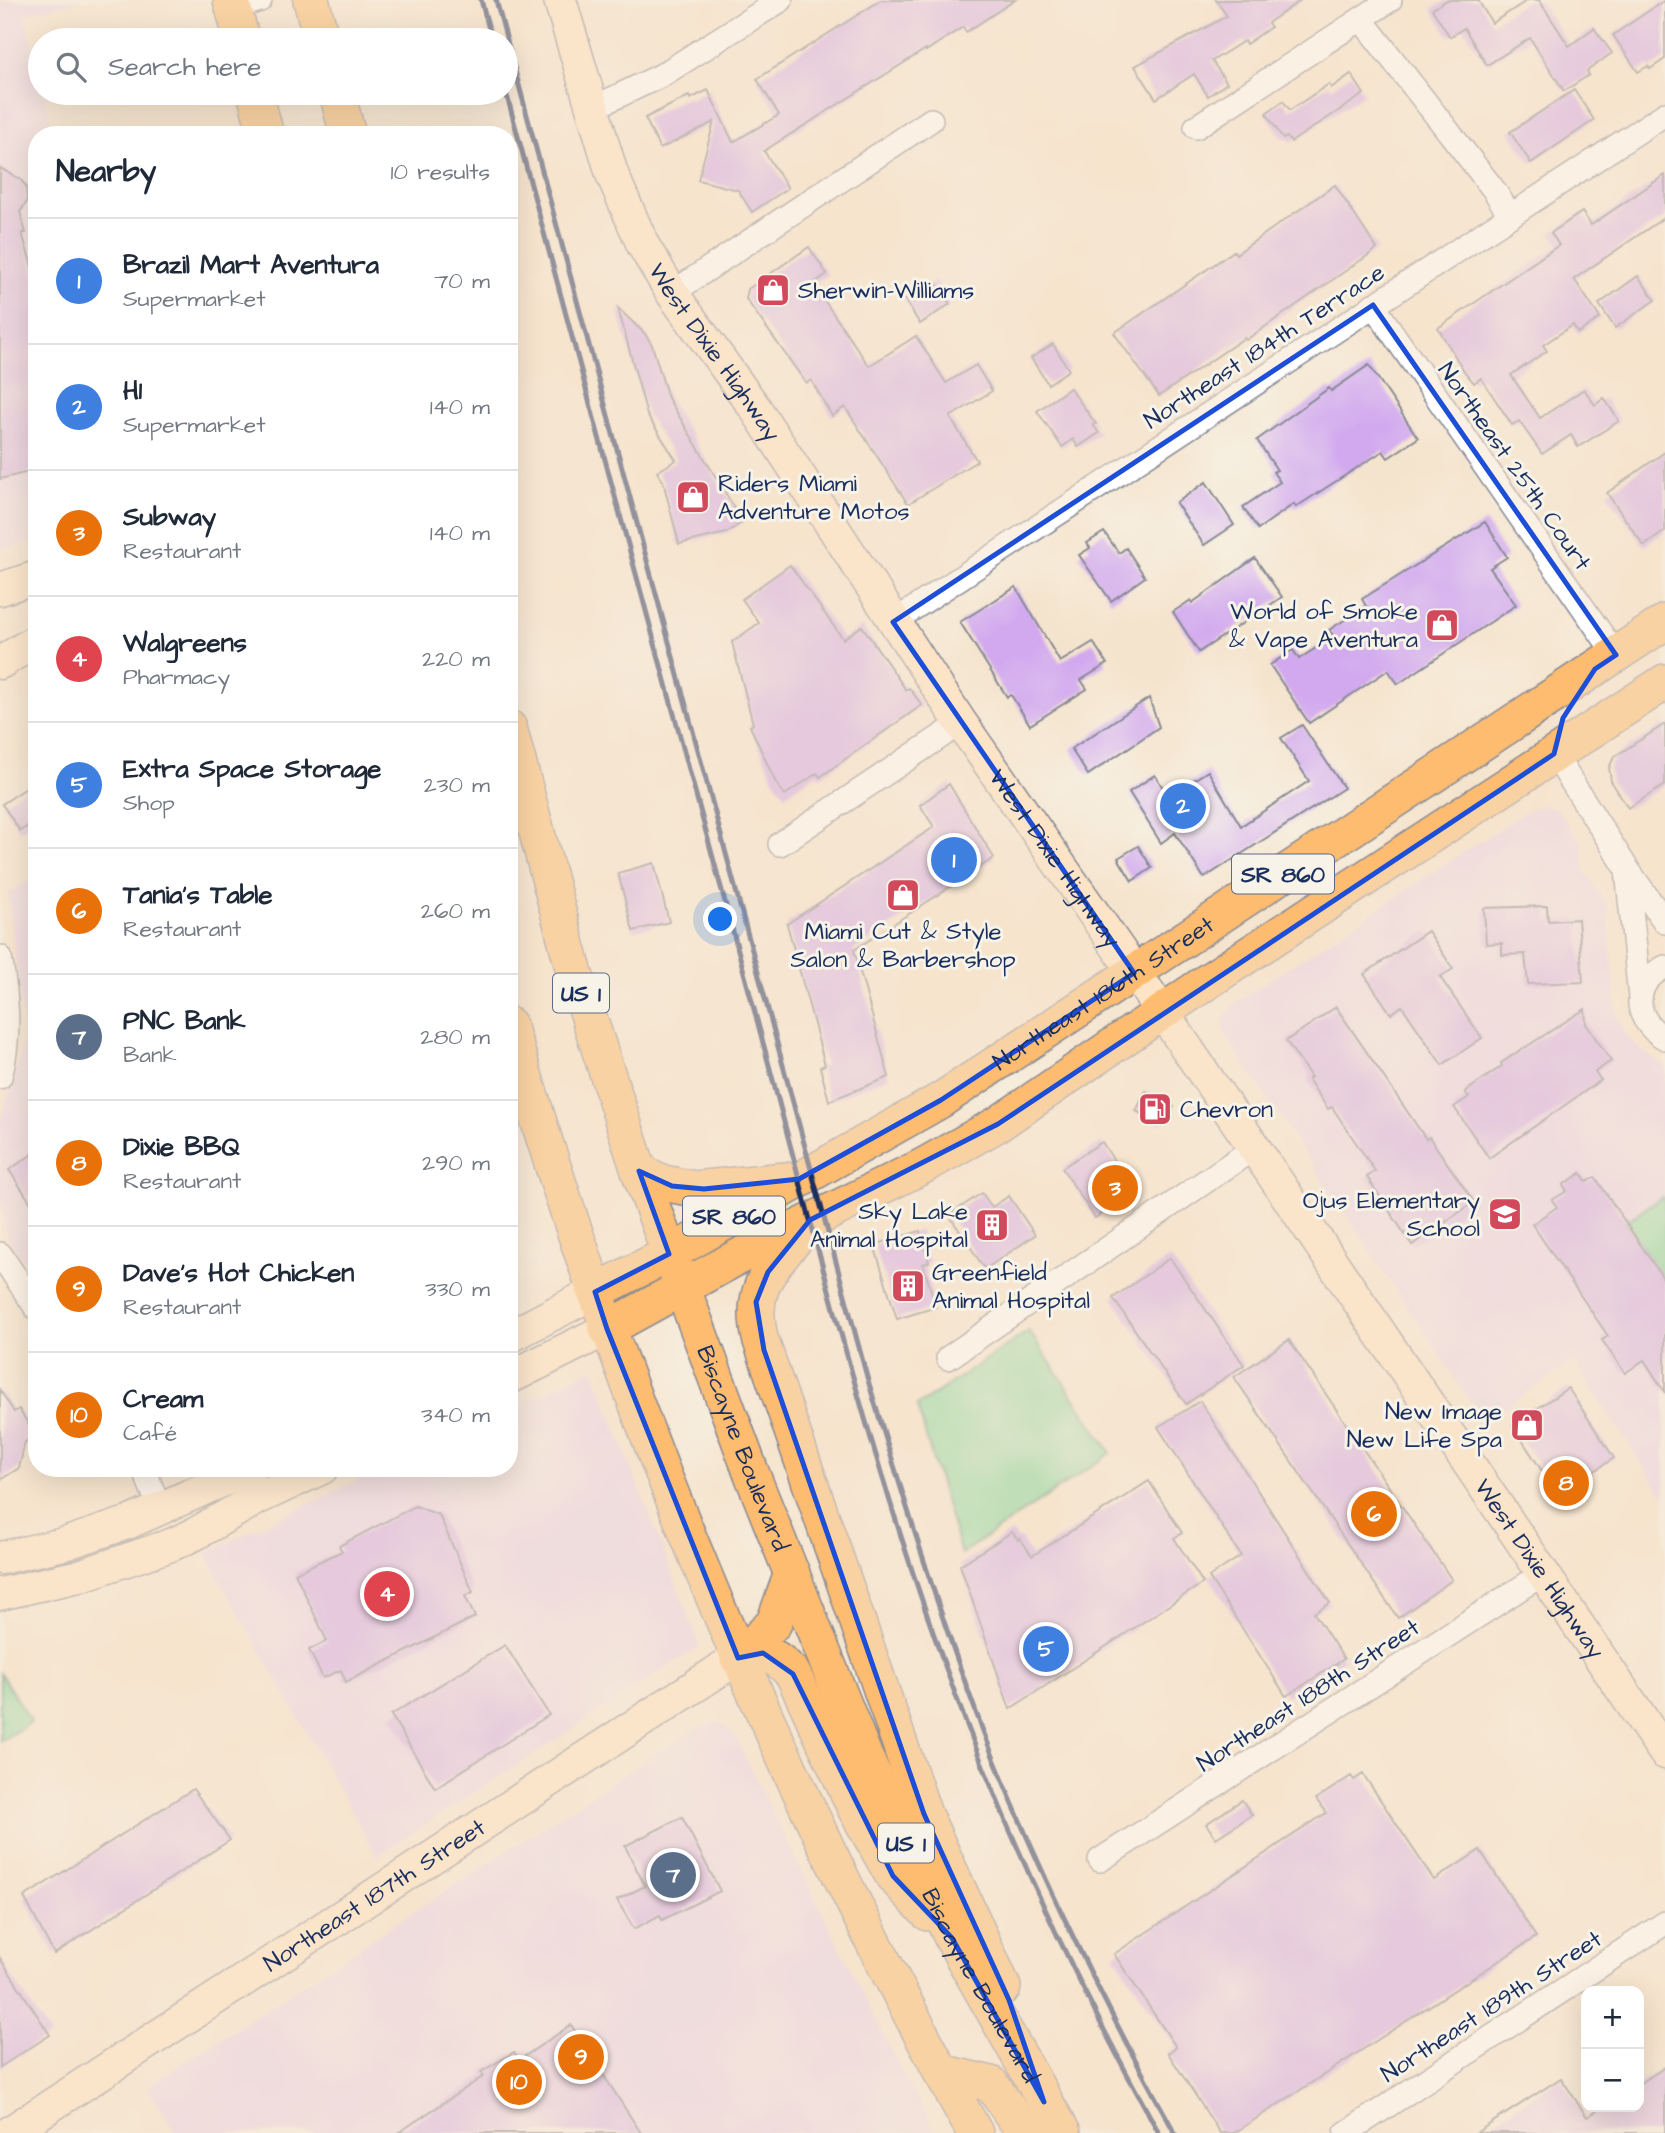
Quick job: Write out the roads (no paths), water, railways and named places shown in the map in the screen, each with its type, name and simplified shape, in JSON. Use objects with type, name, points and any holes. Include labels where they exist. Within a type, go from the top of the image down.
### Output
[{"type":"main road","points":[[311,0],[319,28]]},
{"type":"main road","points":[[258,105],[264,126]]},
{"type":"main road","points":[[340,105],[346,126]]},
{"type":"main road","name":"Northeast 186th Street","points":[[595,1292],[669,1254],[941,1100],[1665,622]]},
{"type":"main road","points":[[1554,754],[1558,728],[1605,662]]},
{"type":"main road","name":"Northeast 186th Street","points":[[607,1329],[681,1287],[810,1220],[890,1183],[982,1133],[1205,983],[1665,682]]},
{"type":"main road","name":"Biscayne Boulevard","points":[[518,761],[574,971],[639,1171],[751,1472],[865,1757],[952,1938],[1063,2133]]},
{"type":"main road","points":[[518,827],[548,875]]},
{"type":"main road","points":[[518,1053],[607,1329],[738,1658],[837,1871],[975,2133]]},
{"type":"main road","points":[[639,1171],[663,1183],[694,1189],[799,1179]]},
{"type":"main road","points":[[810,1220],[768,1272],[758,1291],[755,1313],[760,1338],[924,1814],[1009,2000],[1044,2102]]},
{"type":"main road","points":[[738,1658],[774,1623],[792,1573]]},
{"type":"main road","points":[[738,1658],[763,1653],[780,1660],[793,1674],[856,1810],[893,1876],[952,1938]]},
{"type":"main road","points":[[941,2072],[991,2084],[1025,2133]]},
{"type":"street","name":"West Dixie Highway","points":[[560,0],[612,174],[643,245],[673,293],[755,408],[961,723],[1163,1013],[1665,1753]]},
{"type":"street","points":[[591,109],[662,75],[746,10],[781,0]]},
{"type":"street","points":[[1196,127],[1390,0]]},
{"type":"street","points":[[1361,19],[1494,190],[1510,215]]},
{"type":"street","name":"Northeast 184th Terrace","points":[[893,622],[1665,114]]},
{"type":"street","points":[[673,293],[931,120]]},
{"type":"street","name":"Northeast 25th Court","points":[[1373,305],[1605,662]]},
{"type":"street","points":[[0,589],[28,580]]},
{"type":"street","points":[[0,663],[28,646]]},
{"type":"street","points":[[780,844],[961,723]]},
{"type":"street","points":[[1554,754],[1626,867],[1665,922]]},
{"type":"street","points":[[1626,867],[1640,1010],[1645,1022],[1654,1032],[1665,1038]]},
{"type":"street","points":[[0,957],[7,1023],[5,1057],[0,1077]]},
{"type":"street","points":[[1640,997],[1644,985],[1652,975],[1665,967]]},
{"type":"street","points":[[948,1358],[1254,1147]]},
{"type":"street","points":[[0,1254],[28,1296]]},
{"type":"street","points":[[518,1332],[595,1292]]},
{"type":"street","points":[[518,1374],[607,1329]]},
{"type":"street","points":[[147,1477],[161,1510]]},
{"type":"street","points":[[0,1558],[64,1544],[161,1510],[232,1477]]},
{"type":"street","points":[[0,1594],[79,1576],[170,1545],[304,1477]]},
{"type":"street","name":"Northeast 188th Street","points":[[1100,1860],[1544,1573]]},
{"type":"street","name":"Northeast 187th Street","points":[[9,2133],[738,1658]]},
{"type":"street","name":"Northeast 189th Street","points":[[1346,2133],[1665,1923]]},
{"type":"railway","points":[[481,0],[489,28]]},
{"type":"railway","points":[[496,0],[504,28]]},
{"type":"railway","points":[[518,82],[867,1377],[922,1555],[983,1731],[1048,1885],[1122,2035],[1175,2133]]},
{"type":"railway","points":[[510,105],[515,126]]},
{"type":"railway","points":[[518,136],[841,1333],[887,1493],[940,1652],[987,1776],[1067,1957],[1159,2133]]},
{"type":"place","name":"Sherwin-Williams","points":[[773,290]]},
{"type":"place","name":"Riders Miami Adventure Motos","points":[[693,497]]},
{"type":"place","name":"World of Smoke & Vape Aventura","points":[[1442,625]]},
{"type":"place","name":"H1","points":[[1183,806]]},
{"type":"place","name":"Brazil Mart Aventura","points":[[954,860]]},
{"type":"place","name":"Miami Cut & Style Salon & Barbershop","points":[[903,895]]},
{"type":"place","name":"Chevron","points":[[1155,1109]]},
{"type":"place","name":"Subway","points":[[1115,1188]]},
{"type":"place","name":"Ojus Elementary School","points":[[1505,1214]]},
{"type":"place","name":"Sky Lake Animal Hospital","points":[[992,1225]]},
{"type":"place","name":"Greenfield Animal Hospital","points":[[908,1286]]},
{"type":"place","name":"New Image New Life Spa","points":[[1527,1425]]},
{"type":"place","name":"Dixie BBQ","points":[[1566,1483]]},
{"type":"place","name":"Tania's Table","points":[[1374,1514]]},
{"type":"place","name":"Walgreens","points":[[387,1594]]},
{"type":"place","name":"Extra Space Storage","points":[[1046,1649]]},
{"type":"place","name":"PNC Bank","points":[[673,1875]]},
{"type":"place","name":"Dave's Hot Chicken","points":[[581,2057]]},
{"type":"place","name":"Cream","points":[[519,2082]]}]
